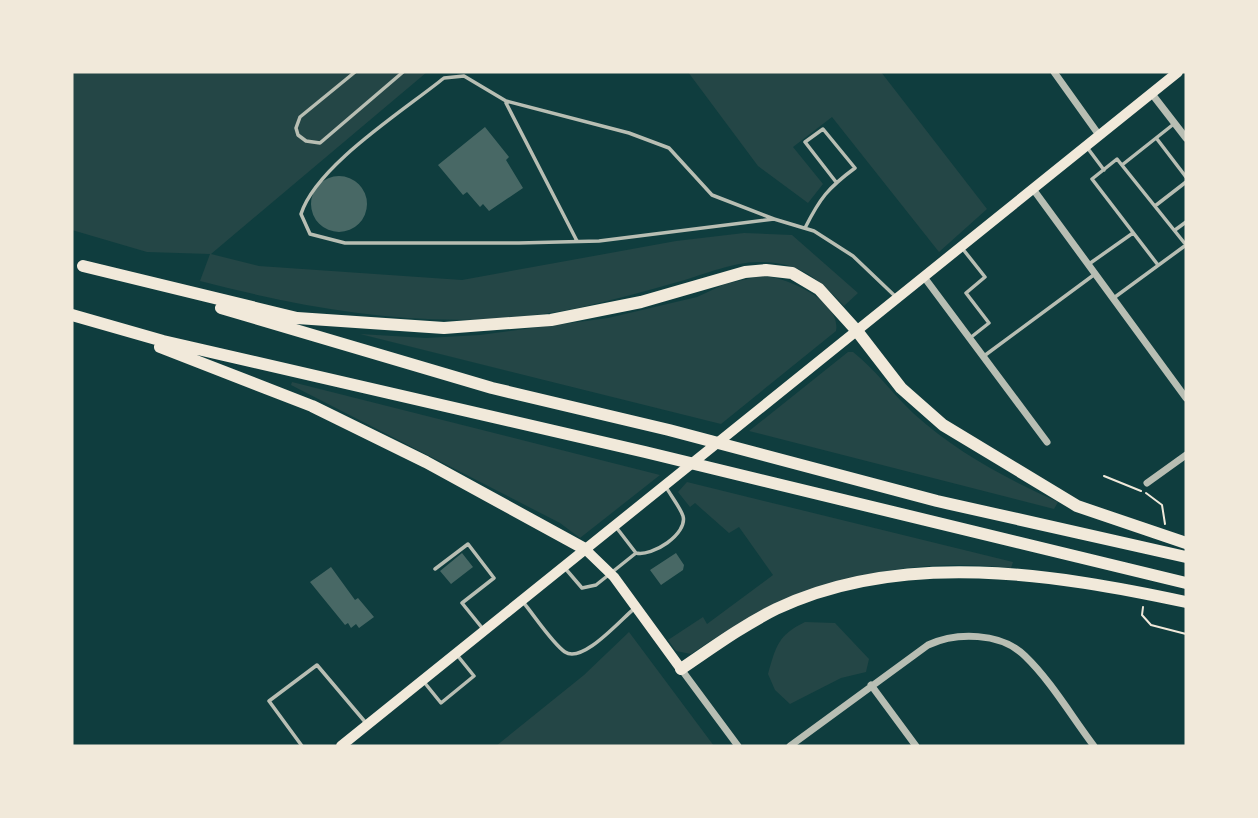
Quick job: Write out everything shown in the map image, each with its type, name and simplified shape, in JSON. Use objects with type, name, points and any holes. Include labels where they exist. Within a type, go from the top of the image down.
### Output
[{"type":"highway","points":[[77,264],[297,318],[444,328],[582,315],[641,302],[745,272],[778,270],[802,278],[819,289],[858,331],[882,367],[907,395],[975,447],[1077,506],[1186,543]]},
{"type":"highway","points":[[77,264],[467,381],[669,430],[937,501],[1186,558]]},
{"type":"highway","points":[[72,315],[107,326],[312,406],[426,463],[585,549]]},
{"type":"highway","points":[[107,326],[1186,583]]},
{"type":"highway","points":[[681,669],[776,609],[821,592],[889,577],[960,573],[1043,577],[1186,602]]},
{"type":"main road","points":[[341,746],[1178,72]]},
{"type":"main road","points":[[585,549],[611,574],[681,669]]},
{"type":"street","points":[[1054,72],[1100,135]]},
{"type":"street","points":[[1152,94],[1186,138]]},
{"type":"street","points":[[1033,189],[1186,398]]},
{"type":"street","points":[[924,277],[1047,442]]},
{"type":"street","points":[[1147,483],[1186,455]]},
{"type":"street","points":[[790,746],[871,685],[936,641],[956,636],[992,639],[1024,655],[1094,746]]},
{"type":"street","points":[[681,669],[738,746]]},
{"type":"street","points":[[871,685],[916,746]]},
{"type":"lane","points":[[355,72],[300,117],[296,128],[298,135],[306,141],[320,143],[403,72]]},
{"type":"lane","points":[[774,219],[577,242],[405,245],[345,243],[310,234],[301,215],[306,197],[324,175],[444,78],[464,76],[506,101],[629,132],[669,148],[712,195],[805,228],[853,256],[898,299]]},
{"type":"lane","points":[[506,101],[577,242]]},
{"type":"lane","points":[[1122,165],[1175,123]]},
{"type":"lane","points":[[805,228],[818,200],[855,168],[823,129],[805,142],[836,182]]},
{"type":"lane","points":[[1157,139],[1186,177]]},
{"type":"lane","points":[[1086,146],[1104,170]]},
{"type":"lane","points":[[1113,299],[1186,245],[1117,159],[1092,179],[1158,265]]},
{"type":"lane","points":[[1155,206],[1186,182]]},
{"type":"lane","points":[[1175,230],[1186,222]]},
{"type":"lane","points":[[1088,265],[1133,233]]},
{"type":"lane","points":[[962,247],[985,277],[966,292],[989,323],[970,338]]},
{"type":"lane","points":[[984,356],[1095,274]]},
{"type":"lane","points":[[615,525],[636,554],[645,556],[657,551],[682,527],[684,517],[665,485]]},
{"type":"lane","points":[[435,569],[468,544],[494,578],[461,603],[484,630]]},
{"type":"lane","points":[[564,566],[582,588],[596,585],[636,554]]},
{"type":"lane","points":[[522,600],[566,653],[577,655],[594,645],[615,623],[636,607]]},
{"type":"lane","points":[[422,680],[441,703],[474,676],[456,653]]},
{"type":"lane","points":[[302,746],[269,701],[317,665],[367,725]]},
{"type":"path","points":[[1151,625],[1186,635]]},
{"type":"shaded area","points":[[72,72],[427,72],[211,254],[259,266],[462,280],[676,241],[744,233],[792,235],[858,293],[844,306],[806,273],[785,265],[758,262],[729,266],[578,308],[531,316],[436,319],[341,310],[200,281],[210,254],[147,252],[72,230]]},
{"type":"shaded area","points":[[688,72],[881,72],[987,209],[939,252],[832,117],[793,147],[823,184],[808,203],[758,166]]},
{"type":"shaded area","points":[[761,276],[797,285],[821,300],[835,320],[836,331],[721,424],[360,334],[426,338],[480,335],[608,318],[697,297],[725,284]]},
{"type":"shaded area","points":[[848,352],[853,352],[861,359],[913,413],[946,440],[1000,474],[1058,502],[1054,509],[749,431]]},
{"type":"shaded area","points":[[292,382],[660,475],[580,538],[560,523],[291,385]]},
{"type":"shaded area","points":[[687,482],[1013,562],[1011,568],[925,566],[843,581],[804,593],[765,610],[691,654],[676,651],[668,640],[703,617],[707,624],[773,575],[739,527],[729,533],[695,503],[690,507],[678,492]]},
{"type":"shaded area","points":[[805,622],[835,623],[869,659],[866,672],[841,678],[790,704],[775,690],[768,674],[779,642]]},
{"type":"shaded area","points":[[629,632],[714,746],[496,746],[584,675]]},
{"type":"building","points":[[485,127],[509,157],[506,160],[523,188],[489,211],[483,204],[480,207],[467,192],[463,195],[438,165]]},
{"type":"building","points":[[339,176],[350,178],[359,184],[365,193],[365,215],[359,224],[350,230],[339,232],[328,230],[319,224],[313,215],[311,204],[313,193],[319,184],[328,178]]},
{"type":"building","points":[[462,553],[473,567],[451,584],[440,571]]},
{"type":"building","points":[[676,553],[684,565],[683,570],[661,585],[650,570]]},
{"type":"building","points":[[331,567],[355,600],[358,598],[374,617],[359,628],[356,624],[351,628],[348,623],[345,625],[310,582]]}]
